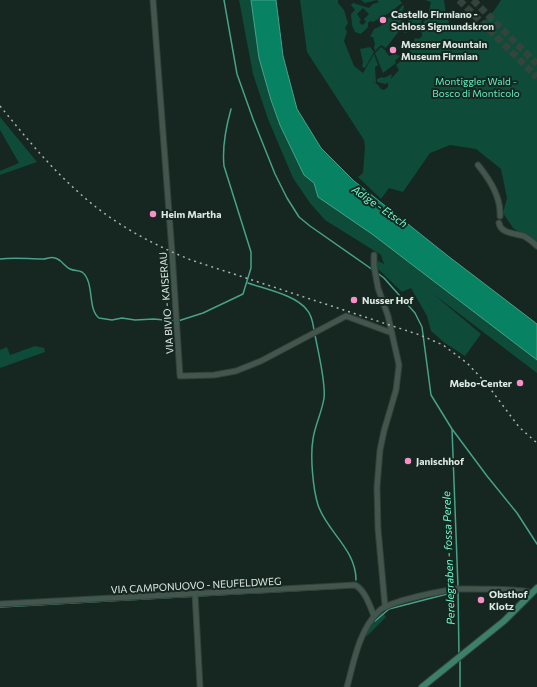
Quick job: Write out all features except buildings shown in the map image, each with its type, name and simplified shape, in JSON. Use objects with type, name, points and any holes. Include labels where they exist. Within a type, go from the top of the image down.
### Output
[{"type":"main road","points":[[422,687],[504,621],[537,588]]},
{"type":"street","name":"VIA BIVIO - KAISERAU","points":[[153,0],[180,376],[214,375],[236,371],[261,361],[346,316],[392,333]]},
{"type":"street","points":[[478,165],[497,196],[500,216]]},
{"type":"street","points":[[500,223],[500,228],[503,230],[526,237],[537,246]]},
{"type":"street","points":[[374,255],[376,278],[380,295],[388,316],[399,365],[396,390],[380,450],[377,510],[386,606]]},
{"type":"street","name":"VIA CAMPONUOVO - NEUFELDWEG","points":[[0,604],[195,596],[355,585],[359,587],[363,593],[374,616]]},
{"type":"street","points":[[347,687],[360,643],[374,616],[386,606],[446,590],[518,590],[529,591],[532,593]]},
{"type":"street","points":[[195,596],[200,687]]},
{"type":"green space","points":[[239,0],[251,0],[259,58],[271,100],[280,125],[304,175],[314,183],[318,197],[372,234],[537,360],[537,373],[432,293],[481,334],[465,356],[445,343],[431,331],[427,316],[411,288],[402,292],[376,267],[378,261],[384,264],[381,255],[325,220],[310,203],[293,178],[268,119],[253,74]]},
{"type":"green space","name":"Montiggler Wald - Bosco di Monticolo","points":[[300,0],[338,0],[338,3],[344,10],[348,23],[345,28],[347,32],[344,41],[354,66],[363,73],[374,54],[378,65],[375,67],[376,83],[372,81],[384,90],[388,87],[388,82],[386,84],[377,82],[377,79],[382,77],[384,78],[392,74],[391,79],[399,70],[396,65],[408,55],[415,38],[419,39],[422,36],[422,33],[419,30],[428,15],[431,2],[425,0],[444,0],[446,15],[450,25],[468,26],[481,23],[491,14],[501,0],[537,0],[537,244],[513,228],[503,213],[507,198],[501,169],[476,149],[450,145],[430,153],[403,192],[389,188],[381,199],[358,177],[363,173],[365,147],[364,140],[307,52]]},
{"type":"green space","points":[[361,0],[377,0],[365,3]]},
{"type":"green space","points":[[377,0],[400,0],[402,3],[391,12],[373,22],[370,21],[368,23],[368,27],[361,34],[355,32],[352,25],[351,14],[355,10],[351,5],[353,3],[369,8],[373,4],[379,2]],"holes":[[[363,8],[369,14],[364,19],[366,22],[362,25],[359,22],[361,20],[357,14]]]},
{"type":"green space","points":[[403,5],[399,31],[386,48],[381,45],[375,51],[373,37],[370,37],[374,29],[381,26],[382,21],[394,15]]},
{"type":"green space","points":[[410,16],[422,20],[418,28],[410,25],[406,33],[403,32]]},
{"type":"green space","points":[[370,47],[374,52],[365,68],[362,67],[363,62],[360,49]]},
{"type":"green space","points":[[381,47],[389,56],[395,54],[400,56],[395,61],[396,63],[383,73],[375,53]]},
{"type":"green space","points":[[0,117],[37,162],[0,175],[0,171],[19,163],[0,130]]},
{"type":"green space","points":[[35,346],[44,348],[45,352],[0,368],[0,350],[7,347],[10,355]]},
{"type":"green space","points":[[382,612],[386,617],[367,636],[365,633],[375,617],[377,618]]},
{"type":"water","name":"Adige - Etsch","points":[[251,0],[276,0],[283,56],[297,109],[321,148],[354,181],[448,256],[537,324],[537,360],[372,234],[318,197],[314,183],[304,175],[280,125],[271,100],[259,58]]},
{"type":"waterway","points":[[224,0],[237,74],[275,174],[287,198],[299,217],[373,270]]},
{"type":"waterway","points":[[178,321],[203,313],[243,294],[251,268],[251,252],[224,166],[225,137],[231,109]]},
{"type":"waterway","points":[[0,259],[43,259],[54,257],[70,269],[82,272],[86,276],[93,308],[95,314],[99,318],[112,320],[122,318],[135,320],[154,319],[174,321]]},
{"type":"waterway","points":[[376,272],[384,278],[415,313],[422,327],[431,395],[452,429],[517,513],[537,544]]},
{"type":"waterway","points":[[248,283],[280,293],[296,300],[310,314],[314,330]]},
{"type":"waterway","points":[[315,335],[324,384],[324,398],[312,446],[312,472],[315,490],[322,515],[351,559],[355,569],[356,580]]},
{"type":"waterway","name":"Perelegraben - fossa Perele","points":[[452,429],[458,587]]},
{"type":"waterway","points":[[0,607],[342,588]]},
{"type":"waterway","name":"Perelegraben - fossa Perele","points":[[458,591],[459,655]]},
{"type":"waterway","points":[[375,621],[389,609],[451,593]]},
{"type":"waterway","name":"Perelegraben - fossa Perele","points":[[460,659],[460,687]]},
{"type":"tunnel","points":[[459,0],[537,77]]},
{"type":"tunnel","points":[[473,0],[537,64]]},
{"type":"railway","points":[[0,106],[36,150],[66,180],[102,212],[130,230],[145,239],[191,260],[420,335],[443,345],[467,363],[486,383],[519,427],[537,443]]},
{"type":"place","name":"Castello Firmiano - Schloss Sigmundskron","points":[[383,20]]},
{"type":"place","name":"Messner Mountain Museum Firmian","points":[[393,50]]},
{"type":"place","name":"Heim Martha","points":[[153,214]]},
{"type":"place","name":"Nusser Hof","points":[[354,300]]},
{"type":"place","name":"Mebo-Center","points":[[520,383]]},
{"type":"place","name":"Janischhof","points":[[408,461]]},
{"type":"place","name":"Obsthof Klotz","points":[[481,600]]}]
